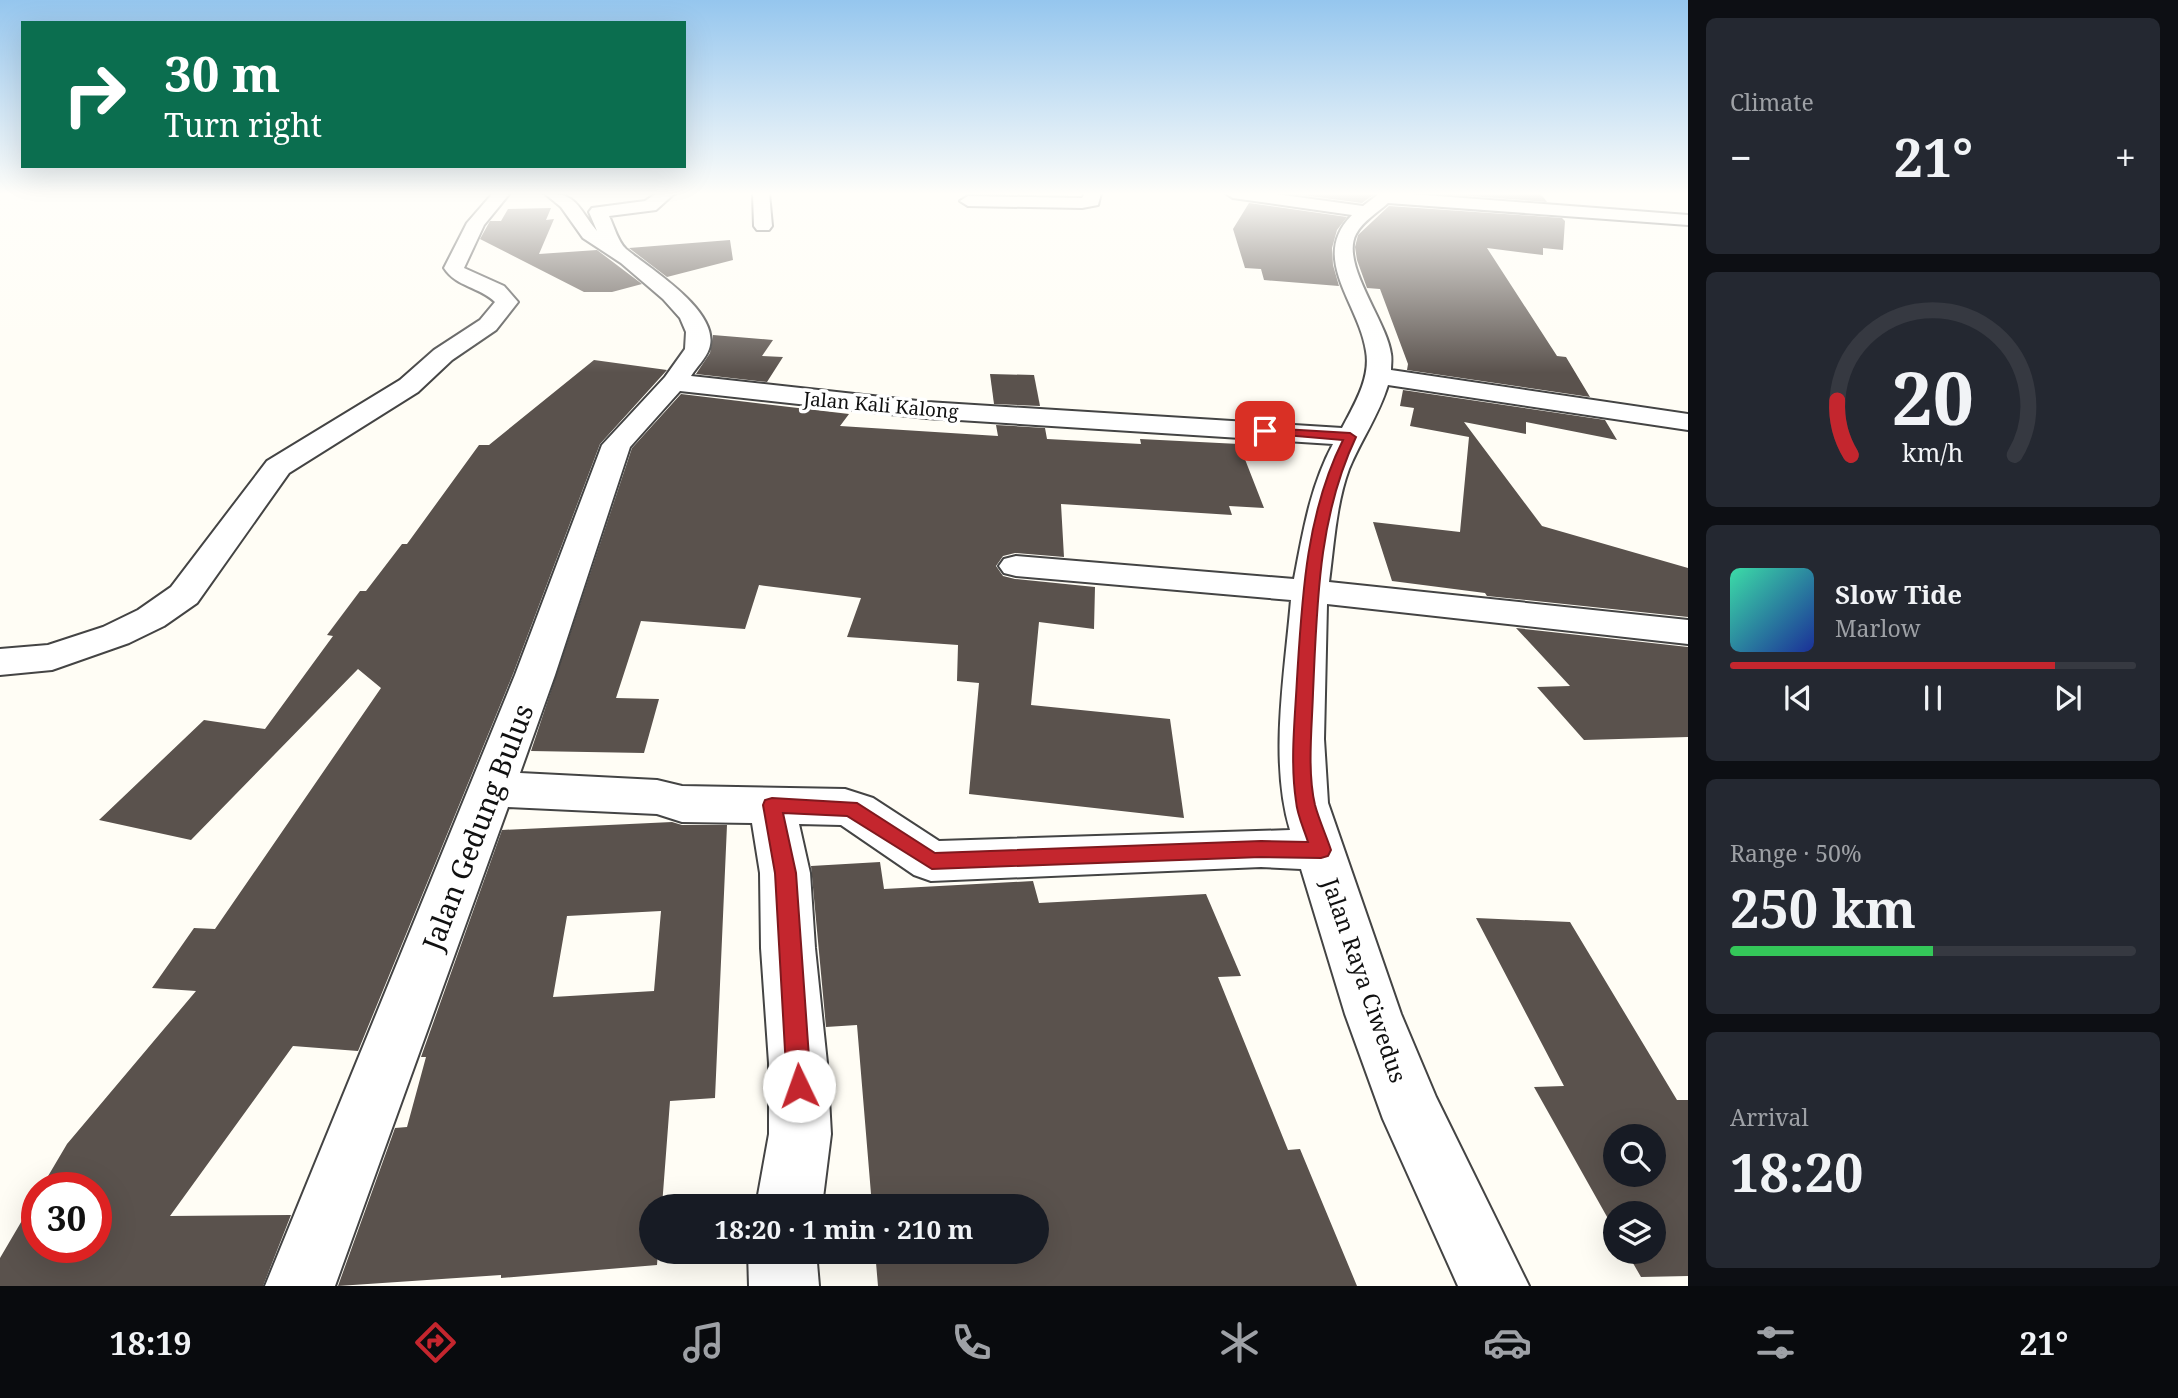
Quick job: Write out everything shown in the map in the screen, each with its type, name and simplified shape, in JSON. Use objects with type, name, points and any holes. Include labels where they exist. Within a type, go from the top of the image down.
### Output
[{"type":"street","points":[[0,663],[52,657],[116,635],[151,618],[184,595],[278,467],[409,386],[443,355],[488,325],[507,302],[496,291],[458,274],[454,268],[461,253]]},
{"type":"street","points":[[619,253],[671,294],[691,316],[698,332],[697,349],[674,382]]},
{"type":"street","name":"Jalan Raya Ciwedus","points":[[1344,253],[1345,265],[1372,329],[1379,353],[1378,376],[1370,401],[1334,470],[1324,505],[1310,591],[1302,739],[1305,803],[1373,1014],[1414,1119],[1494,1286]]},
{"type":"street","points":[[1378,376],[1688,422]]},
{"type":"street","name":"Jalan Kali Kalong","points":[[674,382],[757,394],[1001,416],[1350,437]]},
{"type":"street","name":"Jalan Gedung Bulus","points":[[300,1286],[535,675],[616,444],[674,382]]},
{"type":"street","points":[[1016,566],[1310,591],[1688,632]]},
{"type":"street","points":[[491,789],[657,797],[682,804],[850,809],[932,861],[1261,849],[1321,850]]},
{"type":"street","points":[[772,805],[785,873],[788,948],[798,1063],[800,1134],[791,1194]]},
{"type":"street","points":[[783,1264],[784,1286]]},
{"type":"building","points":[[507,253],[601,253],[642,284],[612,292],[584,292]]},
{"type":"building","points":[[636,253],[732,253],[733,260],[667,277]]},
{"type":"building","points":[[1240,253],[1332,253],[1339,286],[1264,280],[1261,269],[1245,268]]},
{"type":"building","points":[[1356,253],[1490,253],[1557,356],[1566,357],[1590,397],[1407,370],[1408,364],[1380,289],[1367,288]]},
{"type":"building","points":[[713,335],[773,340],[762,356],[783,357],[767,382],[696,374],[710,353]]},
{"type":"building","points":[[594,360],[667,370],[600,444],[513,674],[358,1051],[293,1046],[170,1216],[291,1215],[263,1286],[0,1286],[0,1258],[21,1222],[21,1263],[112,1263],[112,1172],[50,1172],[67,1144],[196,991],[152,988],[194,928],[215,929],[381,688],[358,669],[191,840],[99,820],[204,720],[265,729],[333,636],[327,635],[360,591],[366,591],[402,544],[407,544],[479,445],[489,445]]},
{"type":"building","points":[[990,374],[1034,375],[1040,406],[994,404]]},
{"type":"building","points":[[1403,390],[1605,420],[1617,440],[1526,422],[1526,434],[1464,422],[1542,526],[1688,568],[1688,617],[1487,596],[1485,593],[1392,581],[1373,522],[1460,532],[1469,437],[1410,426],[1414,408],[1400,406]]},
{"type":"building","points":[[681,394],[849,414],[840,426],[998,436],[996,425],[1045,428],[1047,439],[1141,444],[1140,439],[1239,444],[1264,508],[1229,506],[1232,515],[1061,504],[1064,557],[1015,553],[1003,556],[996,566],[1003,576],[1015,579],[1095,587],[1094,629],[1039,622],[1031,705],[1170,719],[1184,818],[969,794],[979,683],[957,681],[958,645],[847,637],[861,598],[759,585],[745,629],[641,621],[616,698],[659,699],[644,753],[531,751],[632,448]]},
{"type":"building","points":[[1516,628],[1688,647],[1688,737],[1584,740],[1537,687],[1570,686]]},
{"type":"building","points":[[672,822],[682,825],[727,825],[715,1098],[670,1101],[663,1194],[639,1194],[639,1264],[657,1265],[501,1278],[501,1275],[338,1286],[395,1128],[407,1127],[426,1057],[421,1057],[502,830]],"holes":[[[661,911],[654,991],[553,997],[567,916]]]},
{"type":"building","points":[[880,862],[884,889],[1033,881],[1039,903],[1206,894],[1241,976],[1218,977],[1288,1150],[1300,1149],[1357,1286],[878,1286],[876,1264],[1049,1264],[1049,1194],[871,1194],[857,1025],[826,1027],[811,866]]},
{"type":"building","points":[[1476,918],[1570,922],[1677,1100],[1688,1100],[1688,1276],[1641,1277],[1634,1264],[1666,1264],[1666,1201],[1603,1201],[1603,1210],[1534,1087],[1564,1086]]},
{"type":"route","points":[[799,1086],[785,873],[772,805],[845,807],[856,811],[932,861],[1261,849],[1321,850],[1305,803],[1302,739],[1310,591],[1324,505],[1334,470],[1350,437],[1265,431]]}]
